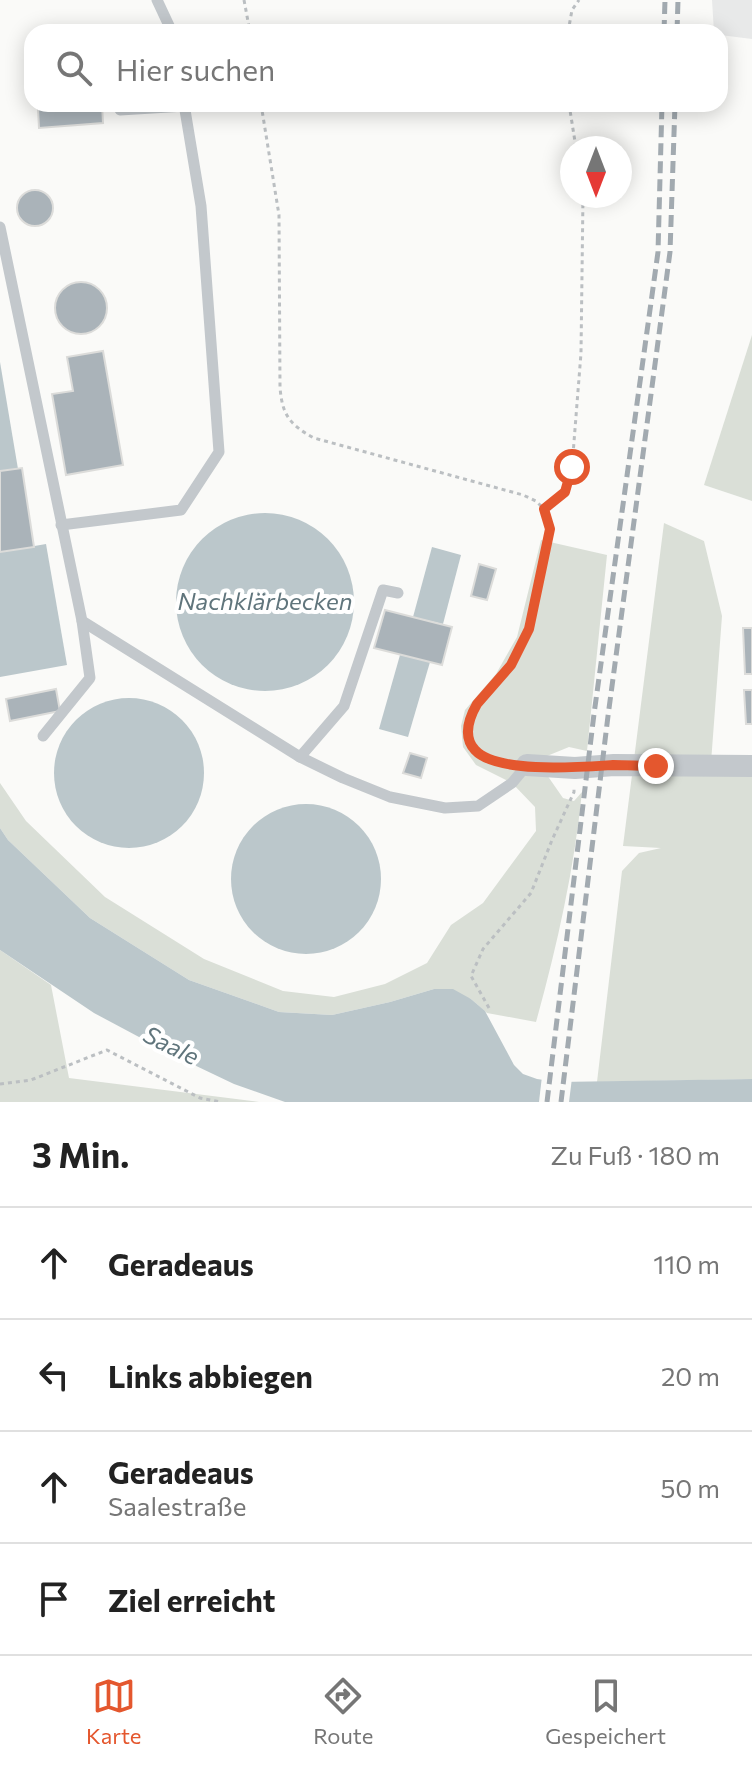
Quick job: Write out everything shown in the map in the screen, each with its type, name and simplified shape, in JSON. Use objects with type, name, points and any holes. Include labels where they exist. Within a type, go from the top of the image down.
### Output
[{"type":"street","points":[[527,765],[575,768],[614,765],[752,766]]},
{"type":"lane","points":[[157,0],[168,24]]},
{"type":"lane","points":[[61,525],[181,510],[219,452],[201,206],[186,112]]},
{"type":"lane","points":[[0,227],[82,621],[90,678],[43,736]]},
{"type":"lane","points":[[300,757],[344,706],[383,590],[398,593]]},
{"type":"lane","points":[[82,621],[300,757],[390,797],[445,808],[478,806],[512,783],[527,765]]},
{"type":"path","points":[[244,0],[248,24]]},
{"type":"path","points":[[569,24],[572,10],[579,0]]},
{"type":"path","points":[[262,112],[279,215],[280,387],[281,402],[290,420],[314,438],[523,495],[544,509],[550,529],[529,629],[511,665],[477,704],[468,730],[469,741],[482,756],[507,764],[527,765]]},
{"type":"path","points":[[570,112],[574,136]]},
{"type":"path","points":[[544,509],[565,492],[572,467],[581,353],[583,208]]},
{"type":"path","points":[[489,1008],[471,976],[483,949],[531,893],[574,792],[575,768]]},
{"type":"path","points":[[0,1084],[31,1080],[107,1050],[200,1098],[221,1102]]},
{"type":"shaded area","points":[[712,0],[752,0],[752,39],[728,36],[728,24],[714,24]]},
{"type":"shaded area","points":[[752,335],[752,501],[704,485]]},
{"type":"shaded area","points":[[664,523],[704,541],[722,616],[710,776],[752,775],[752,1079],[597,1082],[622,871],[639,853],[661,848],[623,846]]},
{"type":"shaded area","points":[[541,540],[607,555],[587,751],[569,747],[547,756],[547,775],[563,798],[574,801],[582,792],[564,908],[536,1022],[487,1013],[471,999],[434,989],[332,1015],[279,1012],[189,980],[90,918],[8,840],[0,828],[0,783],[26,821],[105,897],[204,959],[283,991],[334,997],[385,984],[427,963],[451,925],[483,903],[536,831],[535,807],[512,783],[476,765],[463,747],[461,726],[465,710],[496,674],[517,637]]},
{"type":"shaded area","points":[[0,950],[51,985],[69,1078],[259,1102],[0,1102]]},
{"type":"water","points":[[0,362],[18,469],[0,472]]},
{"type":"water","name":"Nachklärbecken","points":[[265,513],[299,520],[328,539],[347,568],[354,602],[347,636],[328,665],[299,684],[265,691],[231,684],[202,665],[183,636],[176,602],[183,568],[202,539],[231,520]]},
{"type":"water","points":[[46,544],[67,665],[0,677],[0,552]]},
{"type":"water","points":[[432,547],[461,555],[443,624],[413,617]]},
{"type":"water","points":[[400,655],[430,662],[408,737],[379,729]]},
{"type":"water","points":[[129,698],[158,704],[182,720],[198,744],[204,773],[198,802],[182,826],[158,842],[129,848],[100,842],[76,826],[60,802],[54,773],[60,744],[76,720],[100,704]]},
{"type":"water","points":[[306,804],[335,810],[359,826],[375,850],[381,879],[375,908],[359,932],[335,948],[306,954],[277,948],[253,932],[237,908],[231,879],[237,850],[253,826],[277,810]]},
{"type":"water","name":"Saale","points":[[0,828],[8,840],[90,918],[189,980],[279,1012],[332,1015],[434,989],[453,989],[485,1011],[514,1065],[523,1074],[558,1082],[752,1079],[752,1102],[285,1102],[234,1084],[94,1013],[0,950]]},
{"type":"pier","points":[[542,1076],[572,1078],[569,1102],[539,1102]]},
{"type":"building","points":[[38,112],[102,112],[103,123],[39,128]]},
{"type":"building","points":[[35,190],[48,195],[53,208],[48,221],[35,226],[22,221],[17,208],[22,195]]},
{"type":"building","points":[[81,282],[100,289],[107,308],[100,327],[81,334],[62,327],[55,308],[62,289]]},
{"type":"building","points":[[103,351],[123,465],[66,475],[52,394],[73,391],[67,357]]},
{"type":"building","points":[[22,468],[34,547],[0,552],[0,471]]},
{"type":"building","points":[[479,564],[496,569],[487,600],[471,596]]},
{"type":"building","points":[[385,610],[452,627],[442,665],[374,648]]},
{"type":"building","points":[[743,628],[752,628],[752,674],[745,674]]},
{"type":"building","points":[[56,689],[60,711],[10,721],[6,699]]},
{"type":"building","points":[[744,690],[752,690],[752,724],[746,724]]},
{"type":"building","points":[[410,753],[427,758],[421,778],[403,773]]},
{"type":"railway","points":[[664,24],[665,0]]},
{"type":"railway","points":[[677,24],[678,0]]},
{"type":"railway","points":[[547,1102],[594,714],[658,252],[662,112]]},
{"type":"railway","points":[[561,1102],[608,716],[670,252],[675,112]]},
{"type":"route","points":[[572,467],[565,492],[544,509],[550,529],[529,629],[511,665],[473,711],[468,730],[469,741],[482,756],[507,764],[575,768],[656,766]]}]
